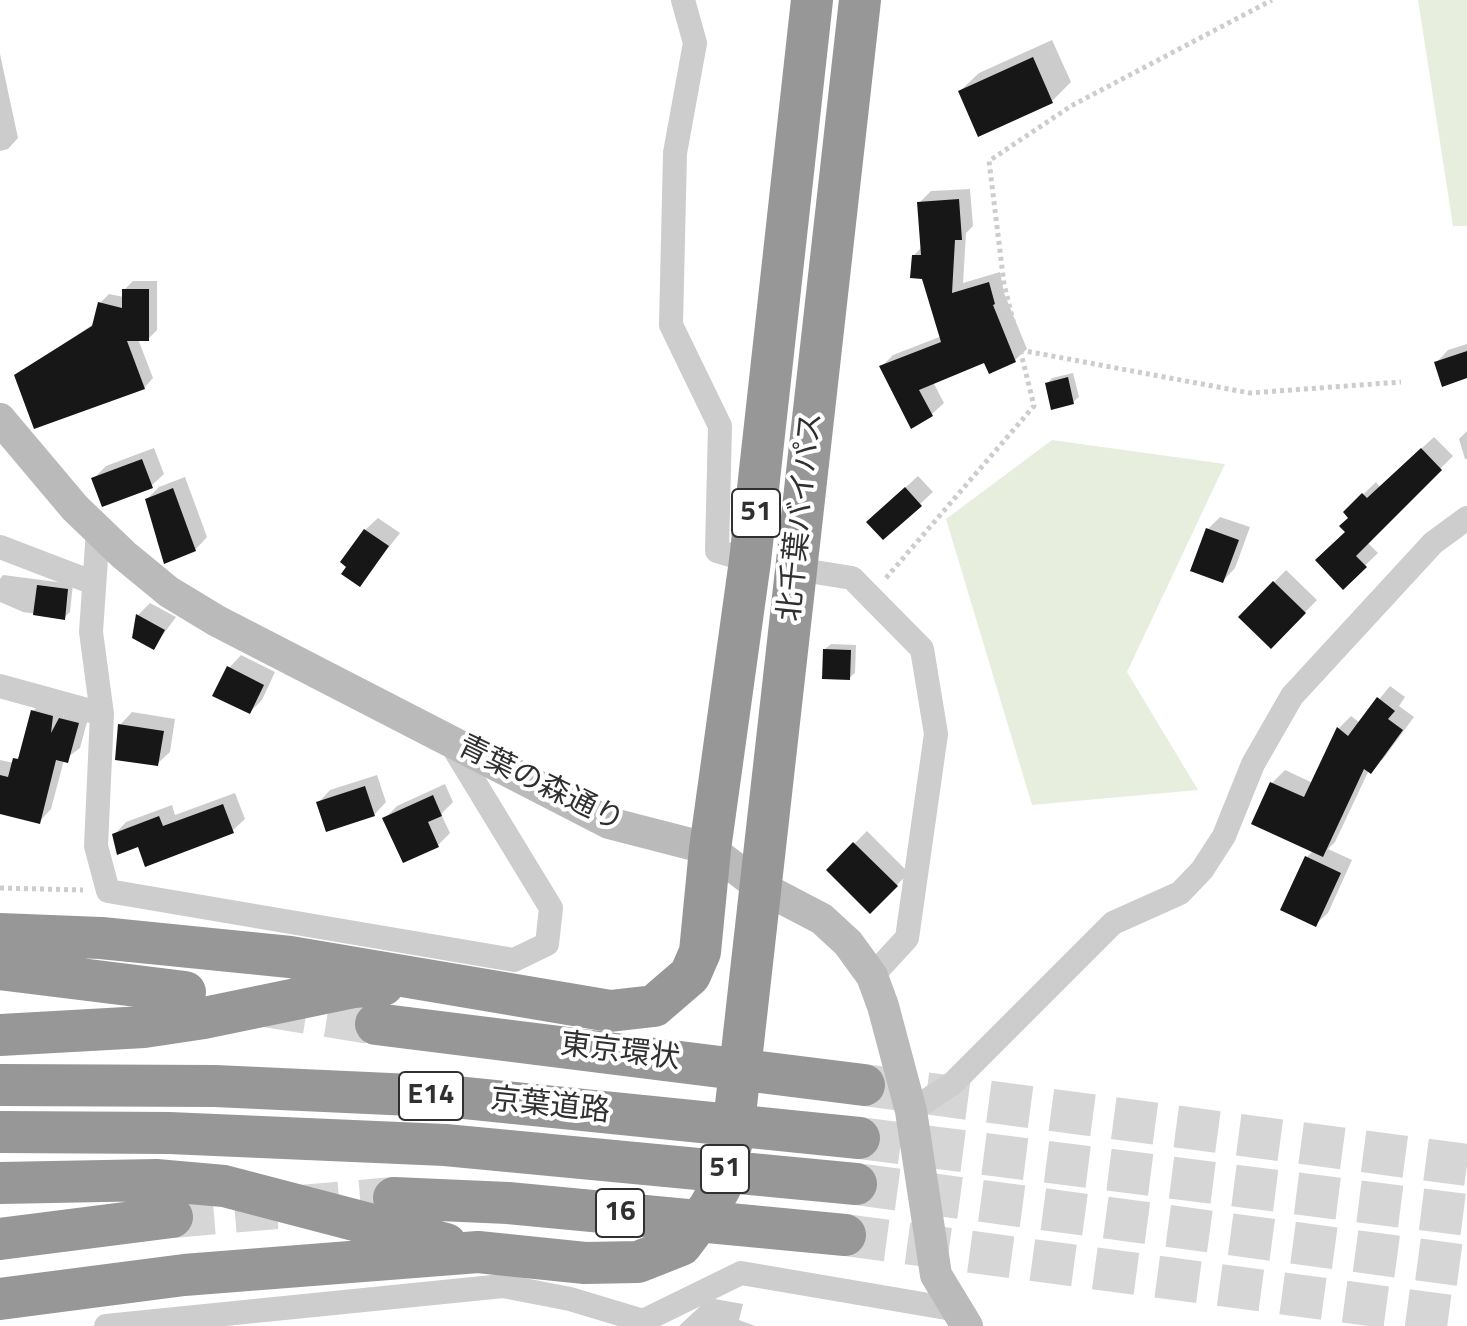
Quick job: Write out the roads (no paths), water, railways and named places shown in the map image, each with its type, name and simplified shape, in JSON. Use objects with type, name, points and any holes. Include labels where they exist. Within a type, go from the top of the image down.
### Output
[{"type":"highway","name":"北千葉バイパス","points":[[428,978],[592,1009],[630,1011],[654,1006],[690,975],[700,952],[710,849],[750,561],[812,0]]},
{"type":"highway","name":"北千葉バイパス","points":[[478,1252],[585,1263],[638,1262],[681,1245],[694,1232],[722,1184],[732,1141],[745,1034],[759,886],[860,0]]},
{"type":"highway","points":[[0,934],[101,938],[290,957],[428,978]]},
{"type":"highway","points":[[0,969],[185,992]]},
{"type":"highway","points":[[0,1035],[144,1027],[354,987],[428,978]]},
{"type":"highway","points":[[0,996],[110,985]]},
{"type":"highway","name":"東京環状","points":[[376,1024],[864,1085]]},
{"type":"highway","name":"京葉道路","points":[[0,1085],[215,1086],[455,1097],[859,1138]]},
{"type":"highway","name":"京葉道路","points":[[0,1132],[169,1133],[445,1145],[856,1184]]},
{"type":"highway","points":[[0,1183],[156,1180],[224,1186],[478,1252]]},
{"type":"highway","name":"16","points":[[394,1198],[508,1203],[845,1235]]},
{"type":"highway","points":[[0,1239],[172,1217]]},
{"type":"highway","points":[[0,1224],[23,1224],[55,1230]]},
{"type":"highway","points":[[0,1299],[184,1275],[478,1252]]},
{"type":"street","points":[[683,0],[695,43],[675,153],[671,325],[720,426],[717,551],[750,561]]},
{"type":"street","name":"青葉の森通り","points":[[0,419],[43,472],[98,530],[169,592],[217,621],[609,823],[710,849],[759,886],[822,919],[848,943],[872,976],[911,1111],[936,1275],[963,1318]]},
{"type":"street","points":[[911,1111],[953,1083],[1113,923],[1180,893],[1202,870],[1224,836],[1253,764],[1292,696],[1433,543],[1467,518]]},
{"type":"street","points":[[98,530],[91,632],[102,714],[96,846],[108,891],[514,960],[547,944],[551,908],[450,742]]},
{"type":"street","points":[[0,547],[94,583]]},
{"type":"street","points":[[796,569],[852,578],[922,649],[936,734],[907,938],[872,976]]},
{"type":"street","points":[[0,686],[102,714]]},
{"type":"street","points":[[106,1326],[503,1286],[570,1299],[643,1321],[741,1273],[963,1318]]},
{"type":"tunnel","points":[[265,1006],[376,1024]]},
{"type":"tunnel","points":[[864,1085],[1467,1165]]},
{"type":"tunnel","points":[[859,1138],[1467,1215]]},
{"type":"tunnel","points":[[856,1184],[1467,1266]]},
{"type":"tunnel","points":[[172,1217],[394,1198]]},
{"type":"tunnel","points":[[845,1235],[1467,1318]]}]
